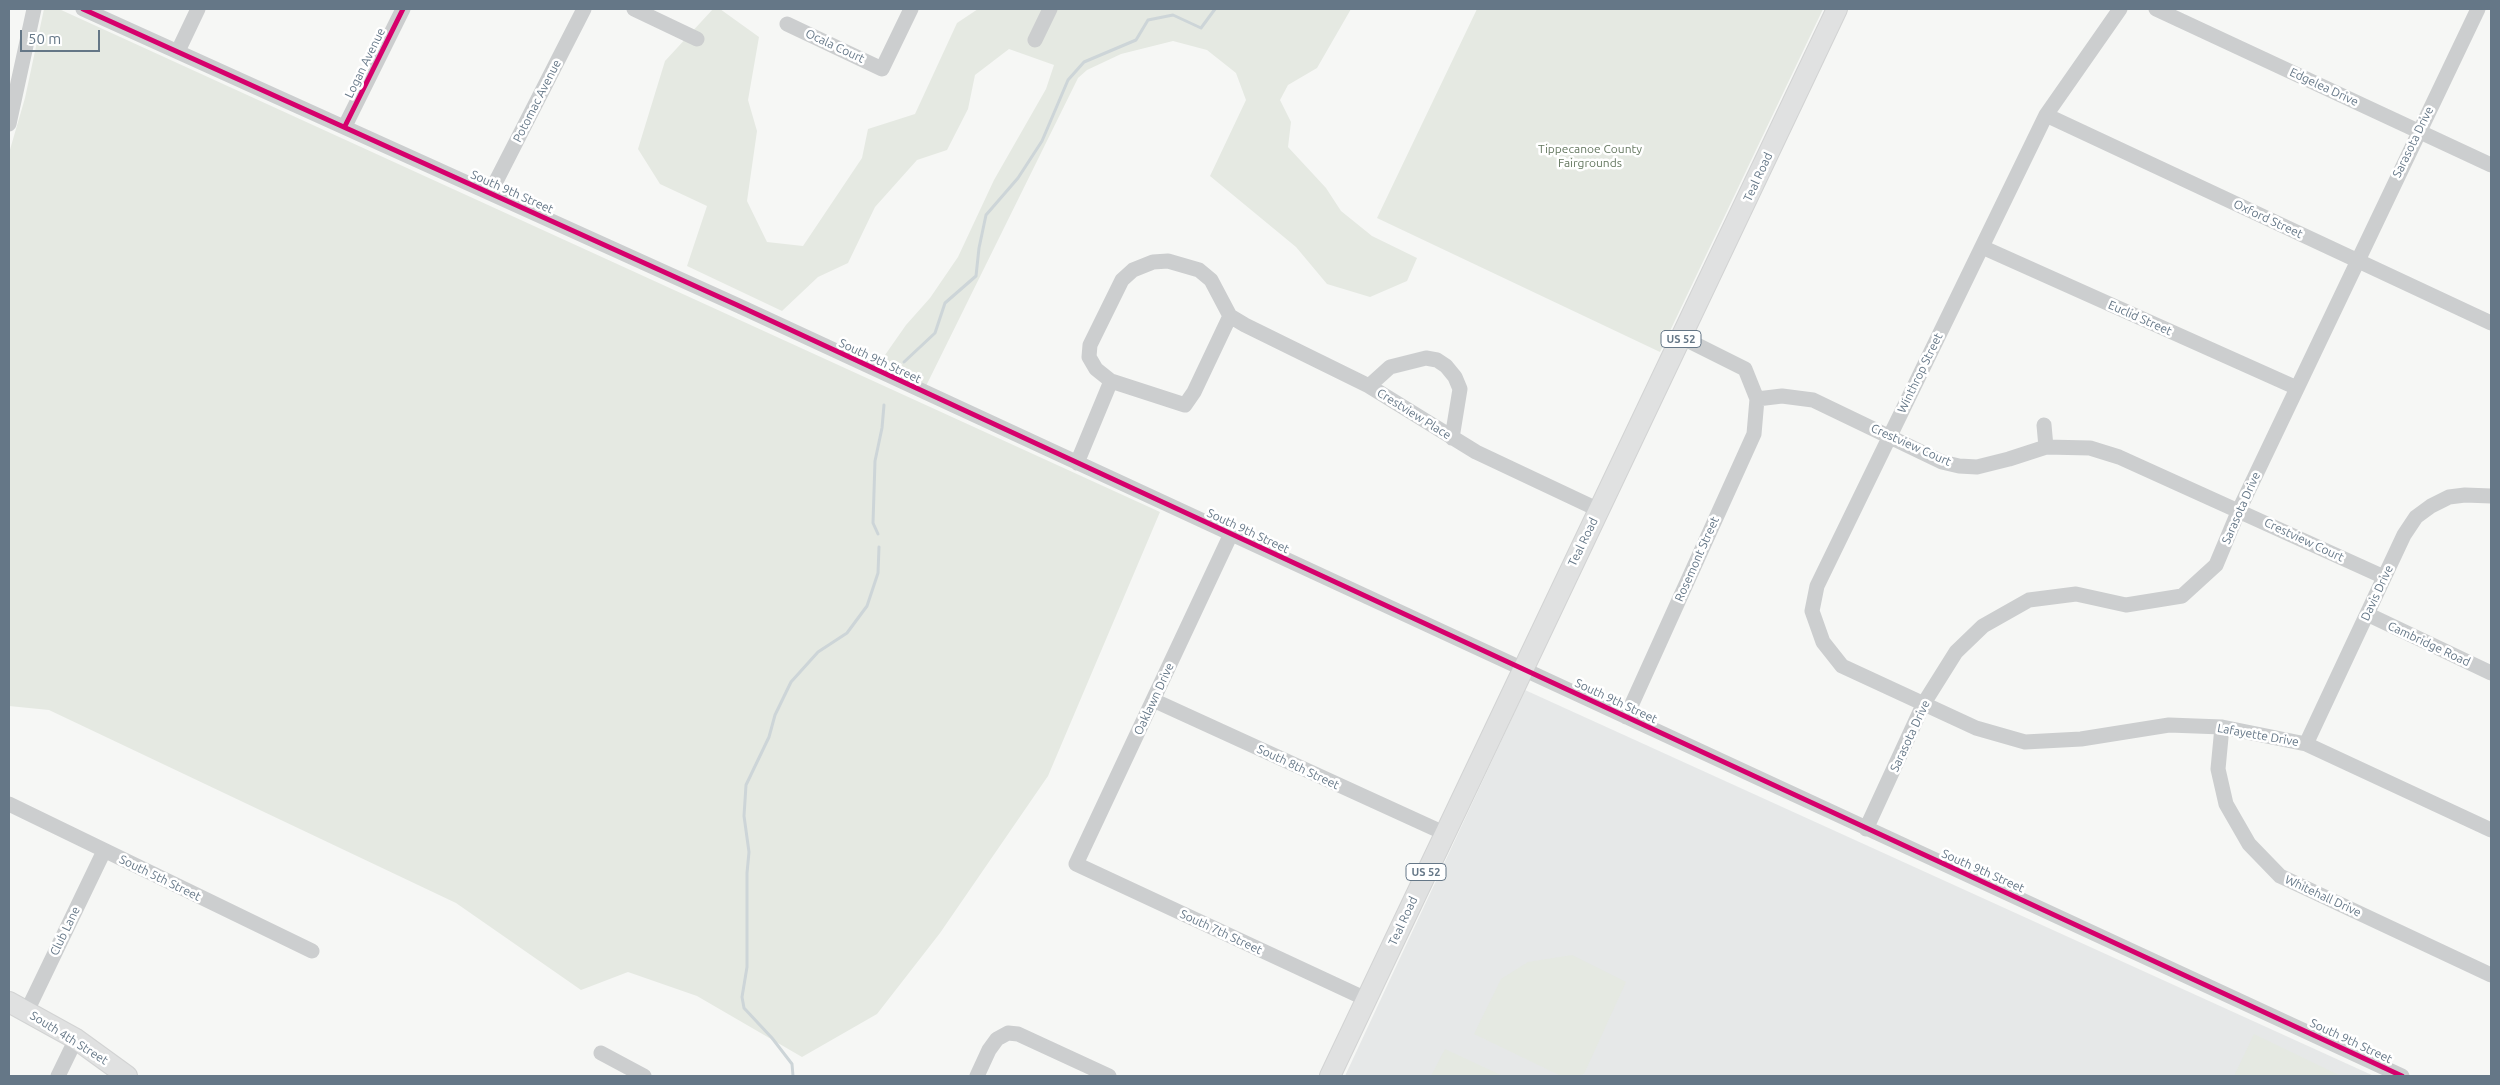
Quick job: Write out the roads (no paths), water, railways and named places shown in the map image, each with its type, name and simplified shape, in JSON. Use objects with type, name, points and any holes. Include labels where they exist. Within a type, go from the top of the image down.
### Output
[{"type":"main road","name":"Teal Road","points":[[1330,1076],[1837,9]]},
{"type":"main road","name":"South 4th Street","points":[[9,1002],[76,1039],[127,1076]]},
{"type":"street","points":[[9,124],[34,9]]},
{"type":"street","name":"South 9th Street","points":[[83,9],[345,126],[1523,668],[1866,829],[2402,1076]]},
{"type":"street","points":[[178,51],[198,9]]},
{"type":"street","name":"Logan Avenue","points":[[345,126],[402,9]]},
{"type":"street","name":"Potomac Avenue","points":[[490,193],[584,9]]},
{"type":"street","points":[[634,9],[697,39]]},
{"type":"street","name":"Ocala Court","points":[[787,24],[882,69],[911,9]]},
{"type":"street","points":[[1035,40],[1050,9]]},
{"type":"street","name":"Winthrop Street","points":[[1924,704],[1842,666],[1823,642],[1812,611],[1818,586],[2046,115],[2120,9]]},
{"type":"street","name":"Edgelea Drive","points":[[2156,9],[2491,165]]},
{"type":"street","name":"Sarasota Drive","points":[[1866,829],[1924,704],[1956,652],[1983,626],[2029,600],[2076,594],[2126,605],[2182,596],[2216,565],[2239,510],[2418,131],[2478,9]]},
{"type":"street","name":"Oxford Street","points":[[2046,115],[2491,323]]},
{"type":"street","name":"Euclid Street","points":[[1982,247],[2297,388]]},
{"type":"street","points":[[1168,260],[1199,270],[1211,280],[1230,316],[1194,392],[1185,404],[1111,381],[1096,369],[1089,358],[1090,345],[1122,280],[1133,270],[1152,262],[1168,260]]},
{"type":"street","name":"Crestview Place","points":[[1230,316],[1369,386],[1476,452],[1599,510]]},
{"type":"street","points":[[1681,337],[1745,369],[1757,399]]},
{"type":"street","points":[[1369,386],[1390,367],[1426,358],[1437,360],[1455,376],[1460,389],[1452,438]]},
{"type":"street","points":[[1077,463],[1111,381]]},
{"type":"street","name":"Crestview Court","points":[[1757,399],[1782,396],[1813,400],[1942,462],[1959,466],[1977,467],[2009,460],[2046,446],[2090,448],[2119,456],[2384,577]]},
{"type":"street","name":"Rosemont Street","points":[[1626,717],[1754,434],[1757,399]]},
{"type":"street","points":[[2044,425],[2046,446]]},
{"type":"street","name":"Davis Drive","points":[[2306,744],[2404,534],[2416,517],[2431,506],[2449,498],[2465,495],[2491,496]]},
{"type":"street","name":"Oaklawn Drive","points":[[1076,864],[1231,534]]},
{"type":"street","name":"Cambridge Road","points":[[2367,614],[2491,673]]},
{"type":"street","name":"South 8th Street","points":[[1153,700],[1444,834]]},
{"type":"street","name":"Lafayette Drive","points":[[1924,704],[1976,728],[2025,742],[2080,739],[2169,726],[2222,727],[2306,744],[2491,830]]},
{"type":"street","name":"Whitehall Drive","points":[[2222,727],[2218,769],[2226,804],[2248,844],[2280,876],[2491,975]]},
{"type":"street","name":"South 5th Street","points":[[9,804],[312,951]]},
{"type":"street","name":"Club Lane","points":[[27,1011],[104,851]]},
{"type":"street","name":"South 7th Street","points":[[1076,864],[1366,999]]},
{"type":"street","points":[[977,1076],[989,1050],[997,1039],[1008,1033],[1018,1034],[1109,1076]]},
{"type":"street","points":[[58,1076],[76,1039]]},
{"type":"street","points":[[601,1053],[644,1076]]},
{"type":"waterway","points":[[904,362],[935,333],[945,303],[976,276],[979,248],[986,215],[1018,178],[1042,141],[1068,80],[1084,62],[1136,40],[1148,20],[1173,15],[1201,28],[1215,9]]},
{"type":"waterway","points":[[878,534],[873,523],[875,461],[882,428],[884,405]]},
{"type":"waterway","points":[[793,1076],[792,1064],[772,1038],[744,1008],[742,997],[747,967],[747,873],[749,852],[744,816],[746,785],[769,737],[775,715],[791,682],[818,652],[847,633],[867,606],[878,573],[879,547]]},
{"type":"park label","name":"Tippecanoe County Fairgrounds","points":[[1590,156]]}]
